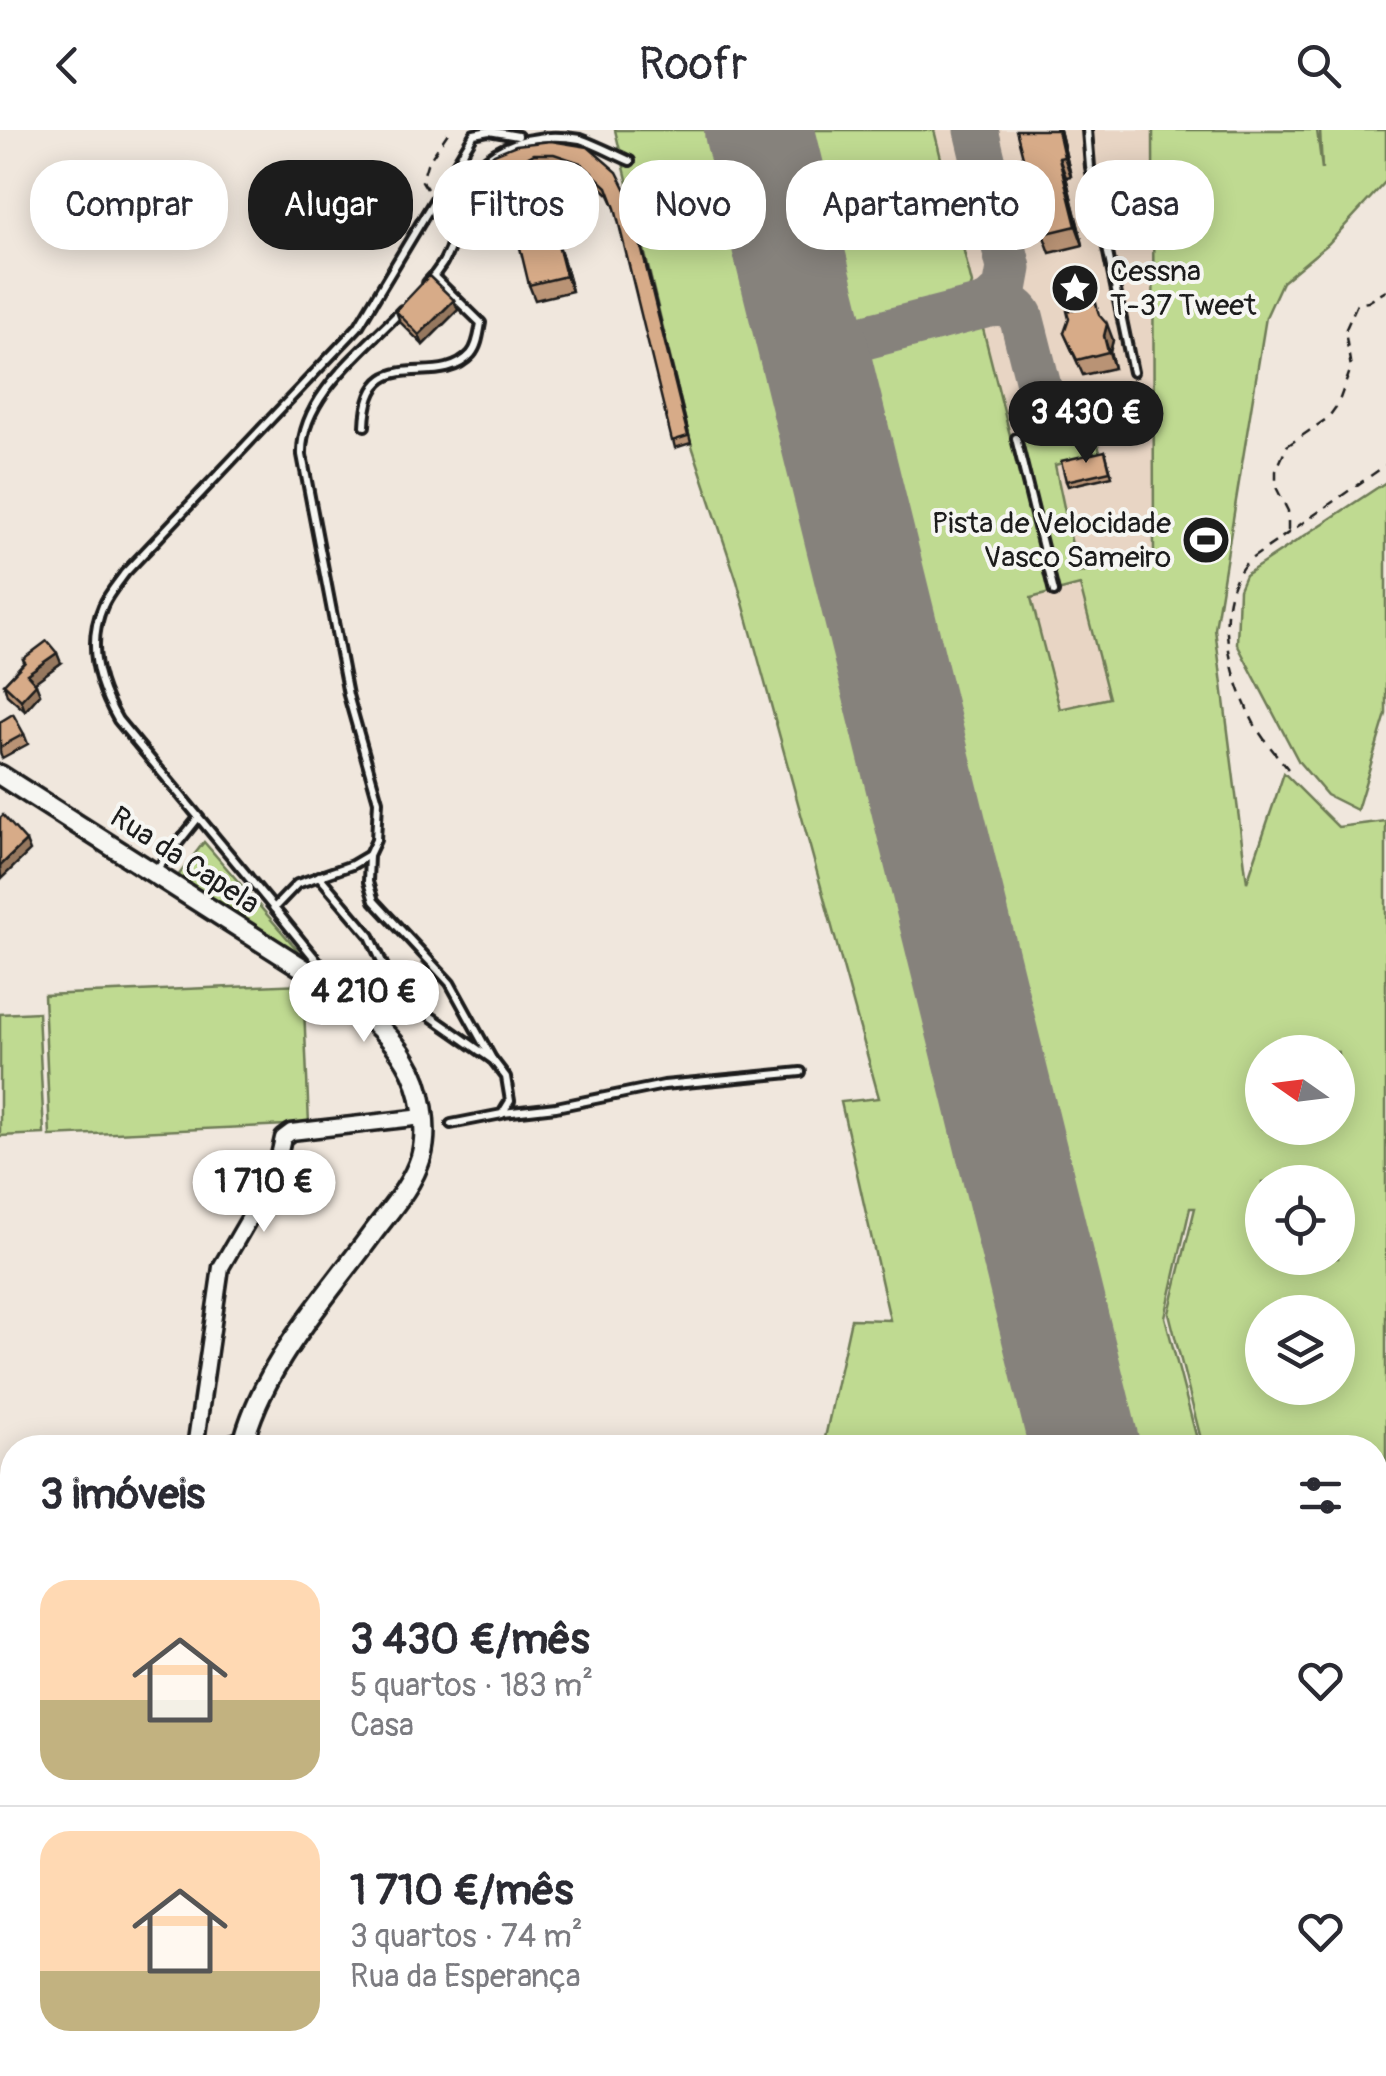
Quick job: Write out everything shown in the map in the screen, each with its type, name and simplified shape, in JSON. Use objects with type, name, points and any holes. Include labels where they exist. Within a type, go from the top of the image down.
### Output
[{"type":"street","name":"Rua da Capela","points":[[0,774],[342,994],[385,1032],[409,1064],[425,1138],[412,1180],[286,1352],[260,1394],[246,1435]]},
{"type":"street","points":[[197,1435],[221,1267],[275,1174],[284,1138],[291,1132],[423,1117]]},
{"type":"lane","points":[[458,160],[474,134],[490,130],[521,137]]},
{"type":"lane","points":[[1087,130],[1090,167],[1132,372]]},
{"type":"lane","points":[[422,289],[448,256],[456,210],[469,179],[491,152],[506,142],[538,133],[580,139],[626,160]]},
{"type":"lane","points":[[342,994],[314,953],[118,720],[101,690],[96,634],[103,606],[125,573],[358,327],[433,201]]},
{"type":"lane","points":[[366,426],[366,403],[385,378],[458,362],[471,353],[478,339],[481,323],[434,276]]},
{"type":"lane","points":[[410,302],[321,395],[301,435],[302,455],[348,695],[378,801],[376,840],[369,854],[368,882],[374,902],[450,983],[506,1077],[510,1101],[502,1114]]},
{"type":"lane","points":[[1016,438],[1054,592]]},
{"type":"lane","points":[[154,873],[198,818]]},
{"type":"lane","points":[[274,908],[298,884],[352,866],[369,854]]},
{"type":"lane","points":[[320,876],[370,936],[390,980],[403,997],[493,1060]]},
{"type":"lane","points":[[452,1124],[664,1085],[801,1072]]},
{"type":"path","points":[[433,198],[422,181],[427,164],[450,130]]},
{"type":"path","points":[[1289,532],[1288,511],[1275,478],[1283,452],[1333,412],[1351,368],[1345,331],[1352,311],[1356,304],[1368,302],[1386,290]]},
{"type":"path","points":[[1288,770],[1256,726],[1237,681],[1229,647],[1228,615],[1236,574],[1386,465]]},
{"type":"shaded area","points":[[678,130],[1185,130],[1185,160],[1075,160],[1075,250],[1185,250],[1184,451],[1251,1035],[1245,1035],[1245,1145],[1351,1145],[1386,1190],[1355,1184],[1355,1165],[1258,1165],[1232,1160],[1159,1165],[1167,1435],[1001,1435],[708,250],[766,250],[766,160],[685,160]]},
{"type":"green space","points":[[615,130],[731,130],[738,160],[622,160]]},
{"type":"green space","points":[[792,130],[934,130],[941,160],[794,160],[789,140]]},
{"type":"green space","points":[[1153,130],[1317,130],[1322,169],[1320,130],[1386,130],[1386,181],[1328,244],[1282,282],[1266,317],[1215,629],[1247,882],[1284,773],[1338,827],[1386,821],[1386,1435],[1200,1435],[1169,1313],[1195,1208],[1190,1208],[1165,1317],[1196,1435],[1112,1435],[846,366],[848,356],[978,322],[982,325],[1011,439],[1092,417],[1100,453],[1055,465],[1078,573],[1154,562],[1153,250],[1214,250],[1214,160],[1153,160]],"holes":[[[1080,585],[1109,698],[1060,709],[1031,598]]]},
{"type":"green space","points":[[644,250],[761,250],[1053,1435],[826,1435],[851,1319],[890,1320],[841,1102],[879,1098],[737,581],[691,443]]},
{"type":"green space","points":[[817,250],[964,250],[972,284],[967,298],[850,329],[841,329],[836,324]]},
{"type":"green space","points":[[1386,482],[1386,714],[1357,810],[1327,795],[1299,762],[1237,644],[1239,589],[1245,575]]},
{"type":"green space","points":[[204,842],[308,962],[178,876]]},
{"type":"green space","points":[[303,984],[309,1124],[50,1136],[44,995]]},
{"type":"green space","points":[[38,1012],[44,1134],[0,1136],[0,1014]]},
{"type":"building","points":[[1016,130],[1058,130],[1064,157],[1059,158],[1075,226],[1055,231],[1055,160],[1024,160]]},
{"type":"building","points":[[551,141],[588,147],[619,176],[619,224],[607,187],[599,180],[599,160],[534,154],[523,160],[488,160],[516,145]]},
{"type":"building","points":[[521,250],[559,250],[566,276],[529,285]]},
{"type":"building","points":[[625,250],[642,250],[688,436],[672,441]]},
{"type":"building","points":[[429,276],[454,300],[419,335],[396,311]]},
{"type":"building","points":[[1096,303],[1107,324],[1104,336],[1108,352],[1077,360],[1064,333],[1069,319],[1067,311]]},
{"type":"building","points":[[1105,451],[1110,471],[1066,481],[1061,461]]},
{"type":"building","points":[[47,641],[57,653],[27,674],[36,684],[21,700],[4,684],[25,662],[23,659]]},
{"type":"building","points":[[13,714],[24,734],[0,747],[0,722]]},
{"type":"building","points":[[3,815],[26,841],[0,866],[0,818]]},
{"type":"taxiway","points":[[762,145],[766,130]]},
{"type":"taxiway","points":[[976,130],[1009,268],[1005,290],[989,305]]},
{"type":"taxiway","points":[[819,372],[821,355],[834,345],[989,305],[1003,305],[1021,316],[1044,406]]},
{"type":"runway","points":[[759,130],[1082,1435]]},
{"type":"place","name":"Cessna T-37 Tweet","points":[[1075,288]]},
{"type":"place","name":"Pista de Velocidade Vasco Sameiro","points":[[1206,540]]}]
